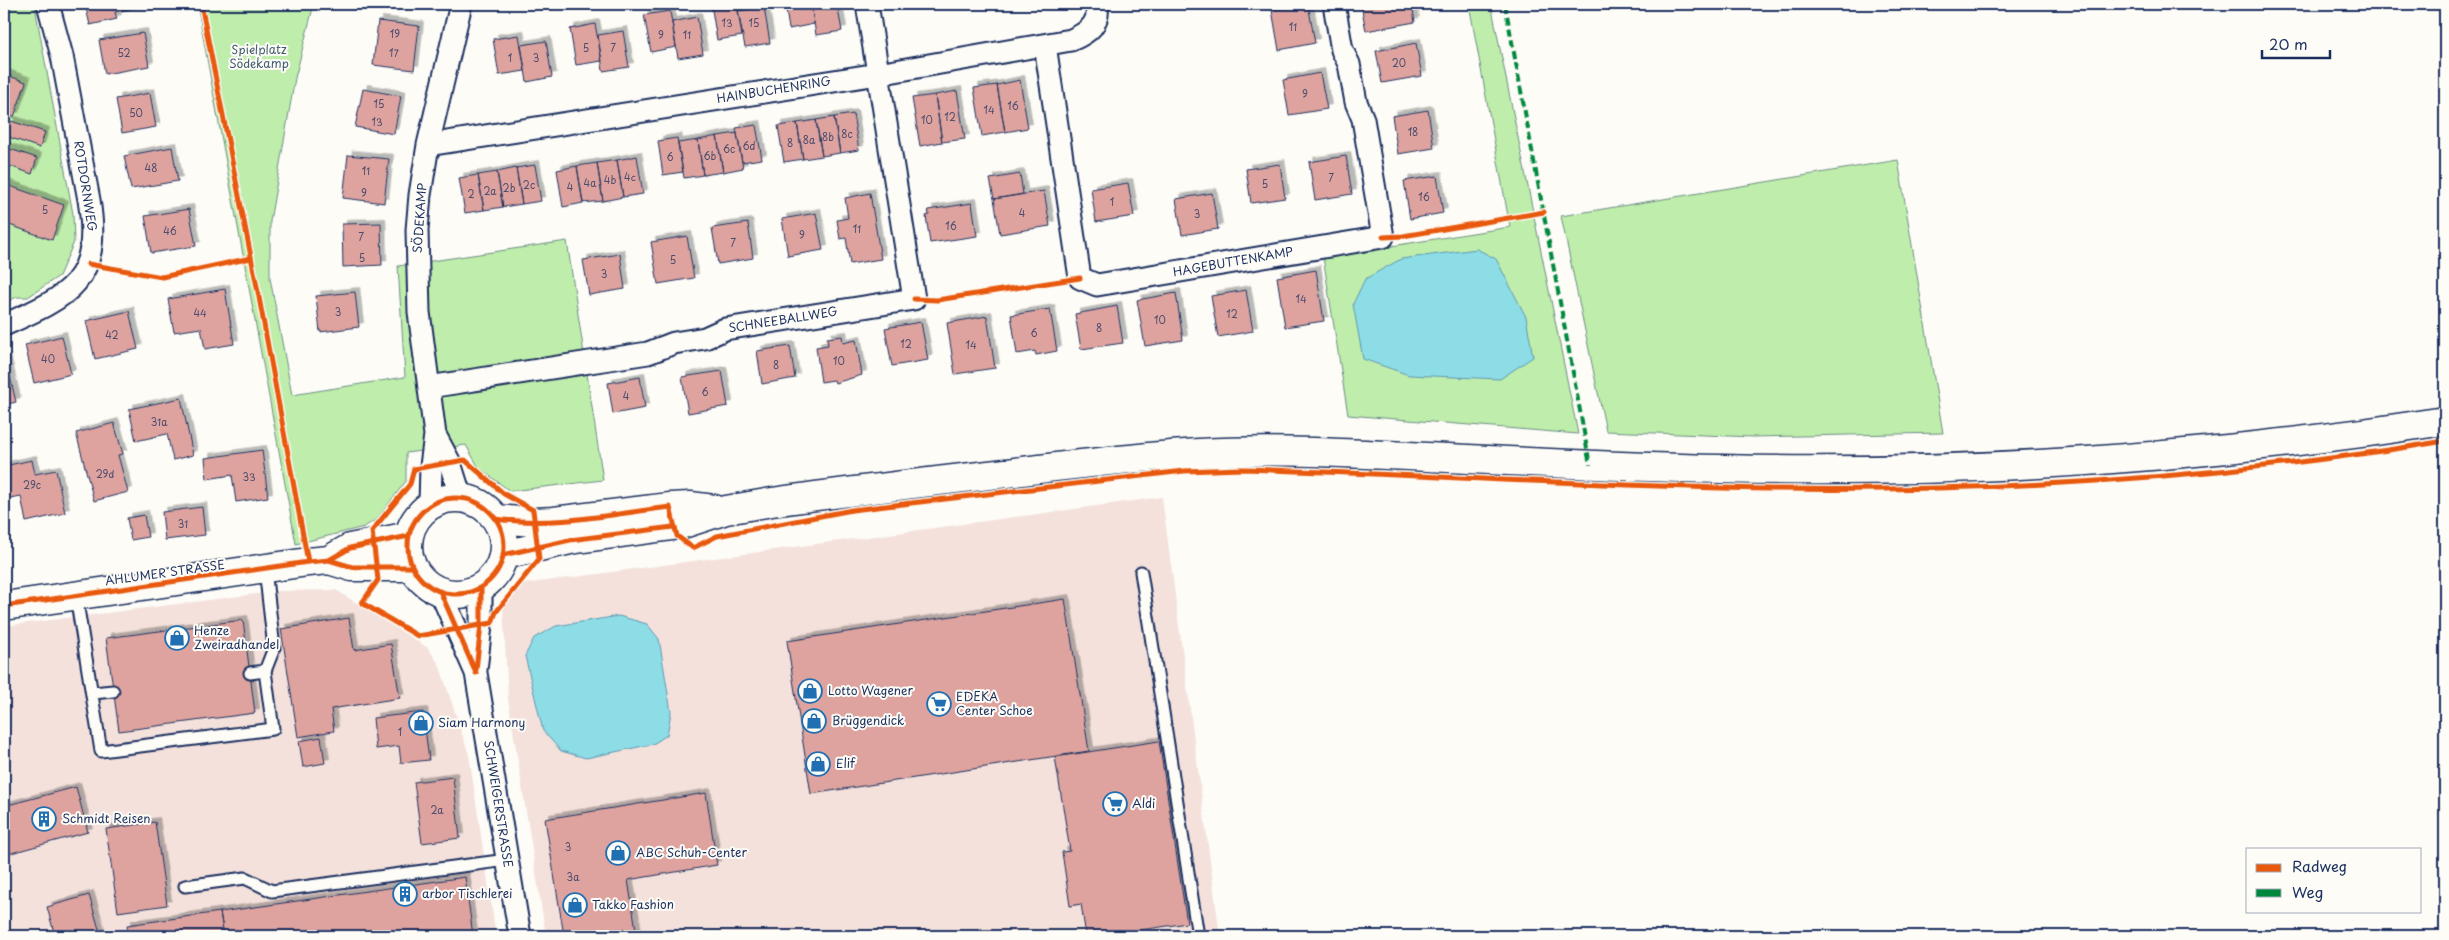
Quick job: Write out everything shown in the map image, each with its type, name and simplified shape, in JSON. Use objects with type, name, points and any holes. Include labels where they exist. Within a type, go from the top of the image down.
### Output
[{"type":"main road","points":[[504,555],[570,540],[687,524],[726,510],[853,491],[1118,459],[1200,453],[1362,454],[1723,469],[1832,470],[2060,464],[2251,447],[2445,421]]},
{"type":"main road","points":[[461,498],[481,504],[496,519],[504,537],[504,555],[496,574],[481,587],[461,594],[440,591],[424,582],[412,567],[409,557],[408,536],[416,519],[430,505],[440,500],[461,498]]},
{"type":"main road","points":[[496,519],[534,522],[554,521],[690,506],[726,510]]},
{"type":"main road","name":"AHLUMER STRASSE","points":[[4,606],[329,560],[350,548],[408,536]]},
{"type":"main road","name":"AHLUMER STRASSE","points":[[329,560],[352,567],[412,567]]},
{"type":"street","name":"ROTDORNWEG","points":[[4,325],[46,307],[64,296],[78,282],[88,264],[92,243],[93,222],[62,56],[48,4]]},
{"type":"street","name":"SÖDEKAMP","points":[[430,505],[430,466],[435,435],[419,312],[417,269],[420,195],[428,145],[462,4]]},
{"type":"street","points":[[867,4],[878,74]]},
{"type":"street","name":"HAINBUCHENRING","points":[[428,145],[878,74],[1071,40],[1086,34],[1094,26],[1097,4]]},
{"type":"street","name":"HAGEBUTTENKAMP","points":[[1046,45],[1080,278],[1097,285],[1383,237],[1363,119],[1356,102],[1349,64],[1342,50],[1334,4]]},
{"type":"street","name":"SCHNEEBALLWEG","points":[[429,387],[648,353],[674,343],[705,338],[725,329],[914,299],[878,74]]},
{"type":"street","name":"SÖDEKAMP","points":[[435,435],[450,464],[461,498]]},
{"type":"street","name":"SCHWEIGERSTRASSE","points":[[476,673],[482,625],[481,587]]},
{"type":"street","name":"SCHWEIGERSTRASSE","points":[[440,591],[476,673],[520,936]]},
{"type":"lane","points":[[76,596],[101,751],[273,729],[265,671],[274,648],[265,569]]},
{"type":"lane","points":[[1141,572],[1198,936]]},
{"type":"lane","points":[[250,673],[265,671]]},
{"type":"lane","points":[[93,692],[113,691]]},
{"type":"lane","points":[[185,886],[245,878],[272,891],[507,860]]},
{"type":"shaded area","points":[[1162,497],[1220,936],[546,936],[508,699],[503,607],[524,584]]},
{"type":"shaded area","points":[[336,590],[428,648],[439,664],[469,755],[496,936],[4,936],[4,626],[279,591]]},
{"type":"green space","points":[[4,4],[32,4],[35,7],[73,214],[74,242],[59,276],[28,297],[17,297],[4,303]]},
{"type":"green space","name":"Spielplatz Södekamp","points":[[197,4],[314,4],[295,78],[270,221],[270,278],[292,395],[405,377],[398,266],[567,241],[603,480],[510,491],[479,468],[466,445],[406,453],[406,481],[377,519],[364,527],[296,544]]},
{"type":"green space","points":[[1469,4],[1491,4],[1578,434],[1348,415],[1323,257],[1510,227]]},
{"type":"green space","points":[[1898,160],[1943,433],[1753,437],[1606,431],[1561,216]]},
{"type":"water","points":[[1477,249],[1496,259],[1526,317],[1533,357],[1500,379],[1409,375],[1363,359],[1353,304],[1365,279],[1401,259]]},
{"type":"water","points":[[619,616],[647,624],[659,639],[671,712],[667,735],[653,744],[586,758],[561,751],[543,731],[525,656],[534,638],[556,626]]},
{"type":"building","points":[[85,4],[153,4],[115,12],[117,19],[90,25]]},
{"type":"building","points":[[711,4],[737,4],[742,36],[717,40]]},
{"type":"building","points":[[785,4],[811,4],[814,24],[789,29]]},
{"type":"building","points":[[811,4],[837,4],[842,31],[816,35]]},
{"type":"building","points":[[1308,4],[1315,43],[1279,50],[1272,10]]},
{"type":"building","points":[[1361,4],[1412,4],[1415,22],[1366,31]]},
{"type":"building","points":[[764,7],[770,43],[745,47],[738,11]]},
{"type":"building","points":[[670,11],[676,47],[651,52],[644,15]]},
{"type":"building","points":[[697,17],[703,54],[678,58],[672,22]]},
{"type":"building","points":[[378,21],[419,26],[414,70],[373,65]]},
{"type":"building","points":[[595,24],[602,61],[576,65],[570,29]]},
{"type":"building","points":[[623,31],[629,67],[603,71],[598,35]]},
{"type":"building","points":[[143,33],[149,66],[105,74],[99,40]]},
{"type":"building","points":[[519,35],[525,71],[499,75],[493,39]]},
{"type":"building","points":[[546,41],[552,77],[527,82],[521,45]]},
{"type":"building","points":[[1416,43],[1422,76],[1382,83],[1376,51]]},
{"type":"building","points":[[1320,73],[1327,109],[1289,115],[1283,80]]},
{"type":"building","points":[[4,74],[26,82],[14,117],[4,114]]},
{"type":"building","points":[[1020,80],[1028,128],[1005,132],[997,85]]},
{"type":"building","points":[[997,85],[1005,132],[982,136],[974,88]]},
{"type":"building","points":[[363,89],[401,96],[394,134],[355,127]]},
{"type":"building","points":[[957,91],[965,139],[942,142],[935,95]]},
{"type":"building","points":[[150,93],[156,127],[122,133],[116,99]]},
{"type":"building","points":[[935,95],[942,142],[920,146],[912,98]]},
{"type":"building","points":[[1428,110],[1434,148],[1398,154],[1392,116]]},
{"type":"building","points":[[853,114],[859,150],[840,153],[834,117]]},
{"type":"building","points":[[834,117],[840,153],[822,156],[816,120]]},
{"type":"building","points":[[816,120],[822,156],[803,159],[797,123]]},
{"type":"building","points":[[11,121],[45,132],[40,148],[6,136]]},
{"type":"building","points":[[797,123],[803,159],[784,162],[778,126]]},
{"type":"building","points":[[756,125],[762,159],[742,162],[736,128]]},
{"type":"building","points":[[737,133],[743,168],[723,172],[717,136]]},
{"type":"building","points":[[717,136],[723,172],[703,175],[698,140]]},
{"type":"building","points":[[677,138],[683,172],[663,175],[658,141]]},
{"type":"building","points":[[698,140],[703,175],[684,178],[678,143]]},
{"type":"building","points":[[4,147],[37,158],[32,174],[4,164]]},
{"type":"building","points":[[172,147],[178,181],[131,189],[124,156]]},
{"type":"building","points":[[348,155],[389,159],[384,203],[343,198]]},
{"type":"building","points":[[637,156],[643,194],[623,197],[617,160]]},
{"type":"building","points":[[1346,156],[1352,194],[1315,200],[1309,162]]},
{"type":"building","points":[[617,160],[623,197],[603,201],[597,163]]},
{"type":"building","points":[[597,163],[603,201],[583,203],[577,166]]},
{"type":"building","points":[[1280,164],[1285,198],[1251,203],[1246,169]]},
{"type":"building","points":[[535,165],[541,201],[522,204],[516,168]]},
{"type":"building","points":[[577,166],[583,203],[563,207],[557,170]]},
{"type":"building","points":[[516,168],[522,204],[503,207],[497,172]]},
{"type":"building","points":[[497,172],[503,207],[484,210],[478,175]]},
{"type":"building","points":[[1020,174],[1023,194],[994,199],[990,179]]},
{"type":"building","points":[[478,175],[484,210],[465,213],[459,178]]},
{"type":"building","points":[[1437,176],[1443,213],[1410,219],[1404,181]]},
{"type":"building","points":[[1128,183],[1134,216],[1096,222],[1091,189]]},
{"type":"building","points":[[4,184],[64,205],[52,240],[4,223]]},
{"type":"building","points":[[1044,191],[1050,226],[1000,234],[994,199]]},
{"type":"building","points":[[870,193],[881,259],[850,264],[846,238],[840,239],[837,220],[848,218],[845,198]]},
{"type":"building","points":[[1212,193],[1218,229],[1182,235],[1176,199]]},
{"type":"building","points":[[972,203],[977,236],[930,243],[926,216],[929,215],[928,210]]},
{"type":"building","points":[[189,209],[196,246],[151,253],[145,216]]},
{"type":"building","points":[[816,213],[823,250],[788,256],[782,219]]},
{"type":"building","points":[[381,223],[382,265],[343,267],[342,224]]},
{"type":"building","points":[[748,223],[753,258],[718,264],[712,228]]},
{"type":"building","points":[[687,236],[694,278],[658,284],[651,242]]},
{"type":"building","points":[[620,254],[625,289],[589,295],[583,260]]},
{"type":"building","points":[[1316,270],[1324,321],[1285,327],[1277,277]]},
{"type":"building","points":[[225,289],[234,344],[205,349],[201,328],[174,332],[168,299]]},
{"type":"building","points":[[1246,290],[1253,331],[1218,337],[1211,296]]},
{"type":"building","points":[[355,292],[359,327],[320,332],[316,296]]},
{"type":"building","points":[[1176,293],[1183,340],[1145,346],[1137,300]]},
{"type":"building","points":[[1117,306],[1123,343],[1081,349],[1075,314]]},
{"type":"building","points":[[1050,309],[1057,351],[1036,355],[1035,351],[1017,354],[1011,315]]},
{"type":"building","points":[[129,311],[138,349],[95,359],[86,321]]},
{"type":"building","points":[[987,316],[995,368],[955,374],[947,323]]},
{"type":"building","points":[[921,322],[928,360],[892,366],[885,328]]},
{"type":"building","points":[[62,336],[71,374],[34,383],[25,345]]},
{"type":"building","points":[[842,336],[843,343],[856,340],[862,375],[835,383],[834,380],[821,382],[816,347],[828,345],[827,338]]},
{"type":"building","points":[[790,346],[795,378],[762,384],[757,351]]},
{"type":"building","points":[[6,359],[16,402],[4,405],[4,360]]},
{"type":"building","points":[[722,371],[728,406],[688,413],[682,377]]},
{"type":"building","points":[[640,377],[645,408],[613,414],[608,383]]},
{"type":"building","points":[[181,398],[193,455],[173,460],[167,434],[136,441],[129,409]]},
{"type":"building","points":[[114,423],[123,454],[118,455],[128,492],[94,501],[76,433]]},
{"type":"building","points":[[262,450],[268,497],[236,502],[232,475],[207,479],[205,458]]},
{"type":"building","points":[[32,460],[35,474],[56,470],[65,513],[26,522],[21,496],[4,499],[4,466]]},
{"type":"building","points":[[202,507],[205,535],[165,540],[162,512]]},
{"type":"building","points":[[144,515],[148,537],[131,540],[127,518]]},
{"type":"building","name":"EDEKA Center Schoe","points":[[1065,599],[1089,751],[811,794],[787,641]]},
{"type":"building","points":[[349,618],[354,650],[391,644],[400,698],[331,709],[334,731],[298,737],[281,629]]},
{"type":"building","points":[[243,620],[255,713],[119,731],[106,638]]},
{"type":"building","points":[[423,712],[429,760],[401,763],[399,746],[376,749],[373,718]]},
{"type":"building","points":[[321,737],[325,763],[303,767],[299,741]]},
{"type":"building","name":"Aldi","points":[[1159,741],[1187,923],[1102,936],[1086,936],[1081,904],[1070,906],[1062,852],[1070,851],[1055,757]]},
{"type":"building","points":[[453,777],[460,838],[422,843],[414,782]]},
{"type":"building","name":"Schmidt Reisen","points":[[76,787],[88,832],[4,855],[4,806]]},
{"type":"building","points":[[706,793],[717,865],[628,880],[637,936],[564,936],[545,819]]},
{"type":"building","points":[[155,822],[167,905],[118,912],[106,829]]},
{"type":"building","name":"arbor Tischlerei","points":[[465,877],[473,936],[224,936],[220,912]]},
{"type":"building","points":[[89,895],[101,936],[55,936],[47,907]]},
{"type":"building","points":[[220,912],[224,936],[128,936],[127,925]]},
{"type":"marked path","points":[[1505,4],[1590,465]]},
{"type":"cycle path","points":[[201,4],[258,292],[308,562]]},
{"type":"cycle path","points":[[1383,237],[1403,236],[1544,212]]},
{"type":"cycle path","points":[[88,264],[162,277],[251,258]]},
{"type":"cycle path","points":[[914,299],[937,300],[1080,278]]},
{"type":"cycle path","points":[[496,519],[561,521],[670,507],[677,536],[693,548],[717,536],[852,510],[1184,471],[1242,469],[1721,488],[1902,489],[2084,482],[2175,475],[2355,455],[2445,441]]},
{"type":"cycle path","points":[[465,460],[504,494],[533,510],[539,559],[496,612],[492,623],[418,636],[362,603],[378,580],[372,531],[410,484],[414,469],[465,460]]},
{"type":"cycle path","points":[[456,498],[474,501],[490,512],[501,528],[504,546],[501,564],[490,580],[474,591],[456,594],[438,591],[422,580],[411,564],[408,546],[411,528],[422,512],[438,501],[456,498]]},
{"type":"cycle path","points":[[503,555],[570,540],[673,527]]},
{"type":"cycle path","points":[[329,560],[350,548],[409,536]]},
{"type":"cycle path","points":[[4,606],[308,562],[329,560],[352,567],[412,567]]},
{"type":"cycle path","points":[[476,670],[481,625],[481,587]]},
{"type":"cycle path","points":[[440,591],[476,673]]},
{"type":"place","name":"Henze Zweiradhandel","points":[[177,638]]},
{"type":"place","name":"Lotto Wagener","points":[[810,691]]},
{"type":"place","name":"EDEKA Center Schoe","points":[[939,704]]},
{"type":"place","name":"Brüggendick","points":[[814,721]]},
{"type":"place","name":"Siam Harmony","points":[[421,723]]},
{"type":"place","name":"Elif","points":[[818,764]]},
{"type":"place","name":"Aldi","points":[[1115,804]]},
{"type":"place","name":"Schmidt Reisen","points":[[44,819]]},
{"type":"place","name":"ABC Schuh-Center","points":[[618,853]]},
{"type":"place","name":"arbor Tischlerei","points":[[405,894]]},
{"type":"place","name":"Takko Fashion","points":[[575,905]]}]
